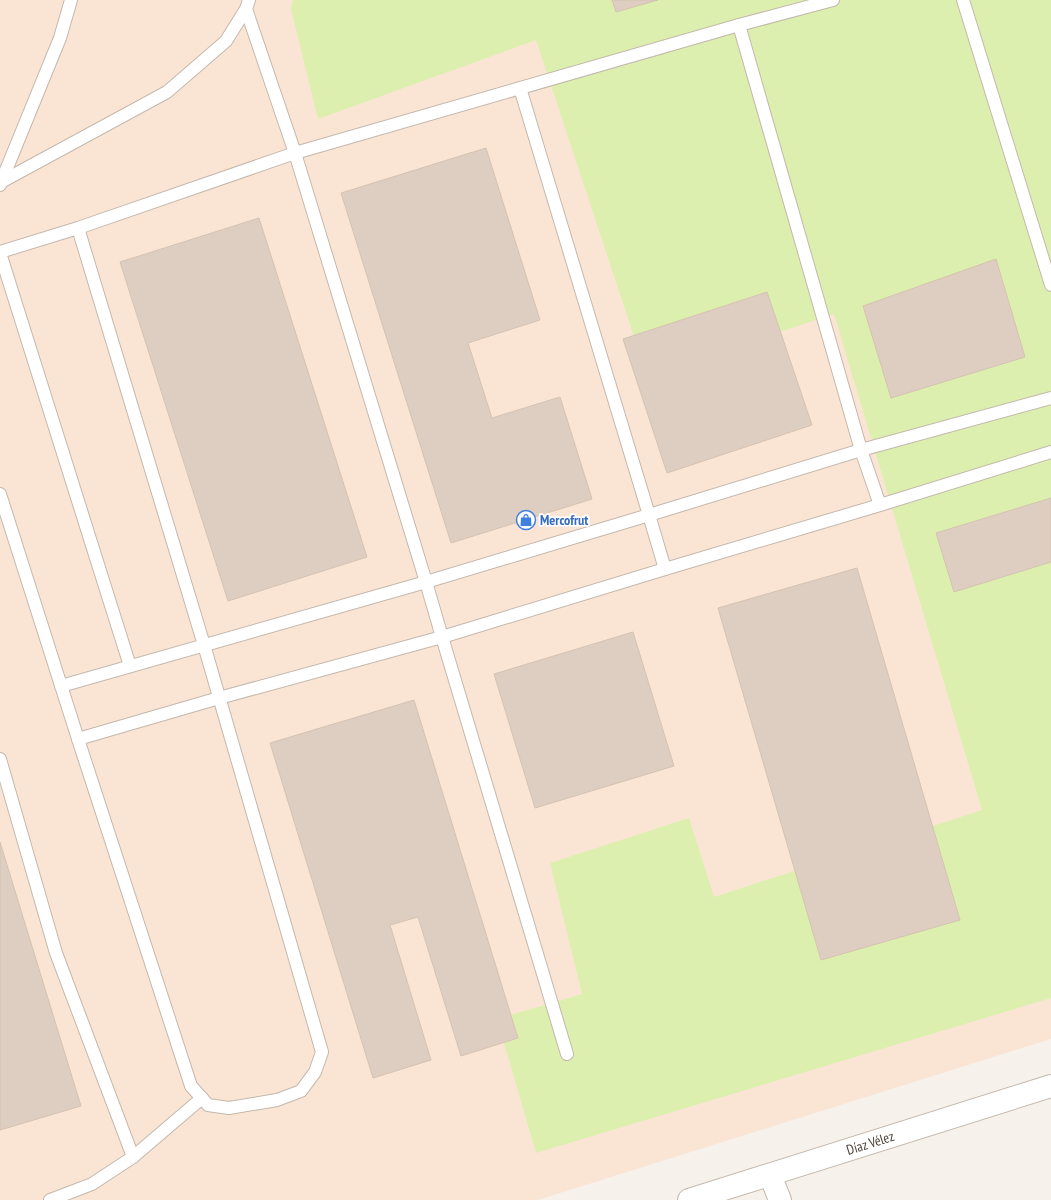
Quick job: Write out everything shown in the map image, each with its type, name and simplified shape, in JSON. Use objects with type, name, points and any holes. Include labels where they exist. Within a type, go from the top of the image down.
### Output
[{"type":"street","name":"Díaz Vélez","points":[[689,1200],[1051,1086]]},
{"type":"street","points":[[770,1175],[780,1200]]},
{"type":"lane","points":[[0,186],[0,182],[60,38],[70,0]]},
{"type":"lane","points":[[130,666],[0,253],[78,228],[295,153],[739,25],[834,0]]},
{"type":"lane","points":[[963,0],[1051,285]]},
{"type":"lane","points":[[0,182],[167,92],[226,41],[248,5]]},
{"type":"lane","points":[[248,5],[295,153],[426,582],[567,1054]]},
{"type":"lane","points":[[739,25],[861,450],[880,505]]},
{"type":"lane","points":[[520,88],[665,569]]},
{"type":"lane","points":[[0,494],[191,1086],[208,1105],[229,1108],[277,1100],[301,1091],[315,1072],[322,1052],[204,645],[78,228]]},
{"type":"lane","points":[[61,686],[426,582],[861,450],[1051,398]]},
{"type":"lane","points":[[78,739],[219,698],[442,637],[1051,452]]},
{"type":"lane","points":[[0,759],[56,953],[133,1157]]},
{"type":"lane","points":[[50,1200],[92,1184],[133,1157],[202,1098]]},
{"type":"shaded area","name":"Mercofrut","points":[[0,0],[1051,0],[1051,1039],[538,1200],[0,1200]]},
{"type":"green space","points":[[293,0],[1051,0],[1051,998],[536,1153],[497,1019],[582,994],[550,863],[689,818],[714,897],[982,810],[834,314],[647,376],[536,40],[318,119],[291,9]]},
{"type":"building","points":[[612,0],[658,0],[616,12]]},
{"type":"building","points":[[486,148],[540,320],[468,343],[492,418],[560,397],[592,499],[451,543],[341,193]]},
{"type":"building","points":[[259,218],[367,557],[228,601],[120,262]]},
{"type":"building","points":[[996,259],[1025,357],[891,398],[863,306]]},
{"type":"building","points":[[767,292],[812,425],[667,473],[623,339]]},
{"type":"building","points":[[1051,498],[1051,562],[954,592],[936,533]]},
{"type":"building","points":[[857,568],[960,920],[821,960],[718,608]]},
{"type":"building","points":[[633,632],[674,766],[535,808],[494,674]]},
{"type":"building","points":[[414,700],[518,1038],[461,1056],[418,917],[390,925],[431,1060],[373,1078],[270,743]]},
{"type":"building","points":[[0,842],[81,1106],[0,1130]]},
{"type":"place","name":"Mercofrut","points":[[526,520]]}]
